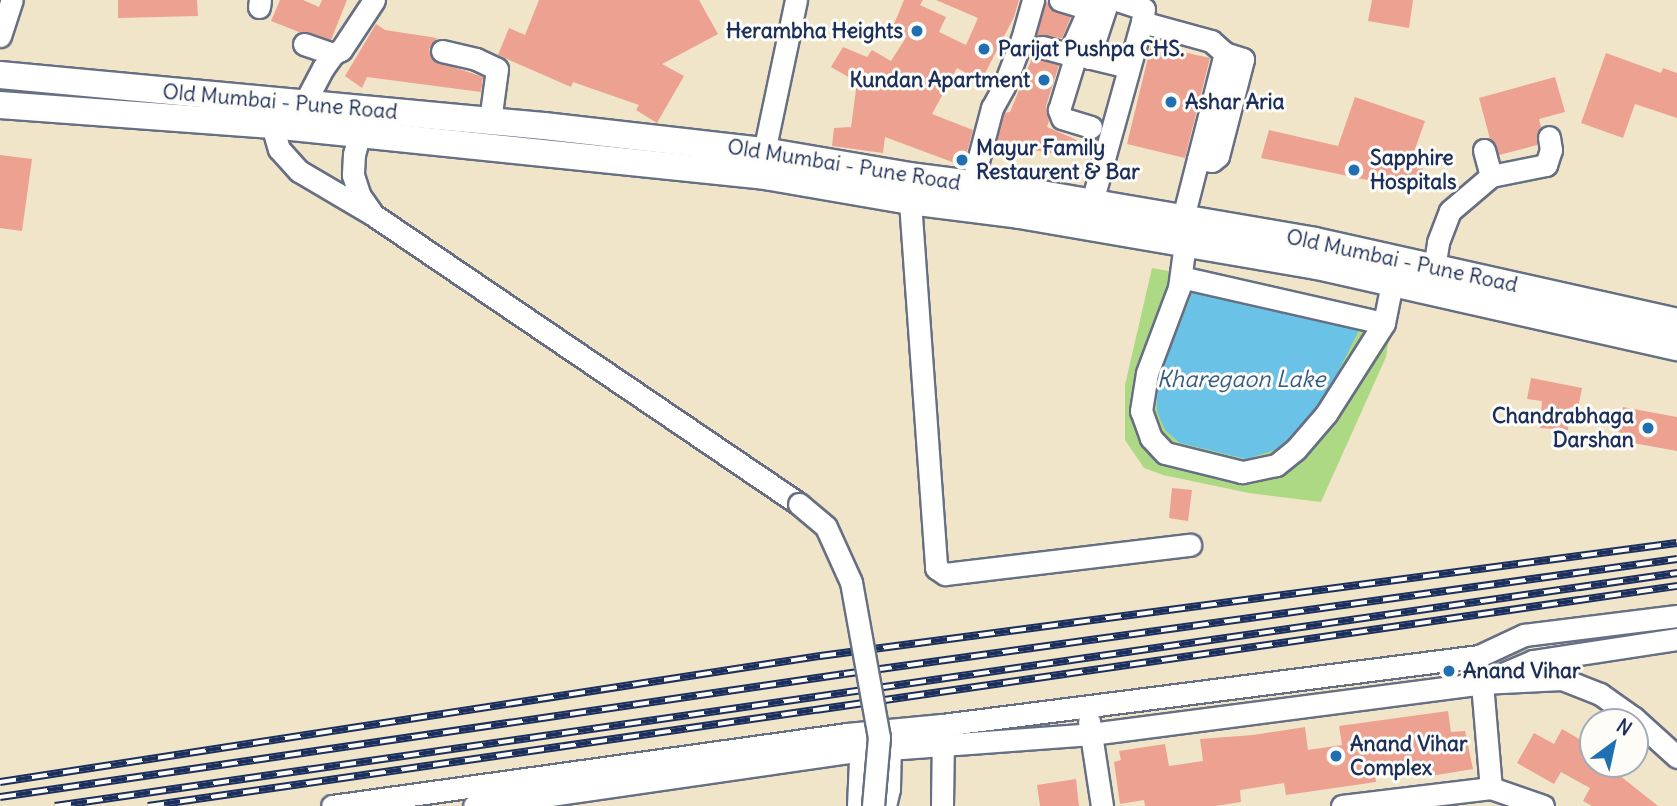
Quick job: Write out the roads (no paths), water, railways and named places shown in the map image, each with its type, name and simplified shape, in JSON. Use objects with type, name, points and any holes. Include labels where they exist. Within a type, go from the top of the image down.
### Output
[{"type":"main road","name":"Old Mumbai - Pune Road","points":[[0,75],[304,104],[363,122],[761,163]]},
{"type":"main road","name":"Old Mumbai - Pune Road","points":[[0,105],[272,125],[490,121],[909,188],[1019,215],[1315,241],[1432,279],[1591,314],[1677,322]]},
{"type":"main road","name":"Old Mumbai - Pune Road","points":[[909,188],[972,184],[1092,202],[1184,231],[1392,283],[1432,279]]},
{"type":"main road","name":"Old Mumbai - Pune Road","points":[[1591,314],[1677,347]]},
{"type":"street","points":[[0,36],[12,0]]},
{"type":"street","points":[[304,104],[333,54],[341,50],[374,0]]},
{"type":"street","points":[[761,163],[796,0]]},
{"type":"street","points":[[972,184],[992,108],[1018,51],[1033,0]]},
{"type":"street","points":[[1060,0],[1097,3]]},
{"type":"street","points":[[1092,202],[1144,9],[1117,0]]},
{"type":"street","points":[[1042,47],[1069,54],[1097,3]]},
{"type":"street","points":[[1089,58],[1097,3]]},
{"type":"street","points":[[1142,22],[1211,41],[1225,53],[1198,159],[1184,231],[1181,277],[1147,373],[1141,411],[1151,438],[1166,453],[1242,472],[1276,465],[1296,449],[1326,414],[1384,323],[1392,283]]},
{"type":"street","points":[[304,44],[333,54]]},
{"type":"street","points":[[442,51],[476,59],[497,69],[490,121]]},
{"type":"street","points":[[1091,127],[1062,118],[1059,110],[1074,61],[1079,55],[1128,67]]},
{"type":"street","points":[[363,122],[354,154],[353,175],[360,196],[372,214]]},
{"type":"street","points":[[272,125],[279,149],[299,172],[372,214],[799,504],[826,527],[851,582],[878,737],[873,806]]},
{"type":"street","points":[[1432,279],[1438,242],[1450,211],[1491,176],[1546,165],[1551,150],[1549,137]]},
{"type":"street","points":[[1484,150],[1491,176]]},
{"type":"street","points":[[909,188],[936,568],[945,574],[1190,545]]},
{"type":"street","points":[[1181,277],[1384,323]]},
{"type":"street","points":[[474,806],[861,752],[890,751],[942,725],[1479,656],[1524,635],[1677,616]]},
{"type":"street","points":[[1482,683],[1533,661],[1677,639]]},
{"type":"street","points":[[1479,656],[1491,788]]},
{"type":"street","points":[[332,806],[861,752],[1091,734],[1482,683],[1562,679],[1600,694],[1634,718],[1677,757]]},
{"type":"street","points":[[1085,706],[1102,806]]},
{"type":"street","points":[[942,725],[945,747],[942,806]]},
{"type":"street","points":[[885,806],[890,751]]},
{"type":"street","points":[[858,806],[861,752]]},
{"type":"street","points":[[1342,806],[1491,788],[1544,806]]},
{"type":"water","name":"Kharegaon Lake","points":[[1193,291],[1363,322],[1325,398],[1298,432],[1275,450],[1246,459],[1180,443],[1165,430],[1157,411],[1157,382]]},
{"type":"railway","points":[[0,782],[820,656],[1677,543]]},
{"type":"railway","points":[[0,797],[844,674],[1677,559]]},
{"type":"railway","points":[[55,806],[1677,573]]},
{"type":"railway","points":[[148,806],[1677,586]]},
{"type":"place","name":"Herambha Heights","points":[[917,31]]},
{"type":"place","name":"Parijat Pushpa CHS.","points":[[984,49]]},
{"type":"place","name":"Kundan Apartment","points":[[1044,80]]},
{"type":"place","name":"Ashar Aria","points":[[1171,102]]},
{"type":"place","name":"Mayur Family Restaurent & Bar","points":[[962,160]]},
{"type":"place","name":"Sapphire Hospitals","points":[[1354,170]]},
{"type":"place","name":"Chandrabhaga Darshan","points":[[1648,428]]},
{"type":"place","name":"Anand Vihar","points":[[1449,671]]},
{"type":"place","name":"Anand Vihar Complex","points":[[1336,756]]}]
